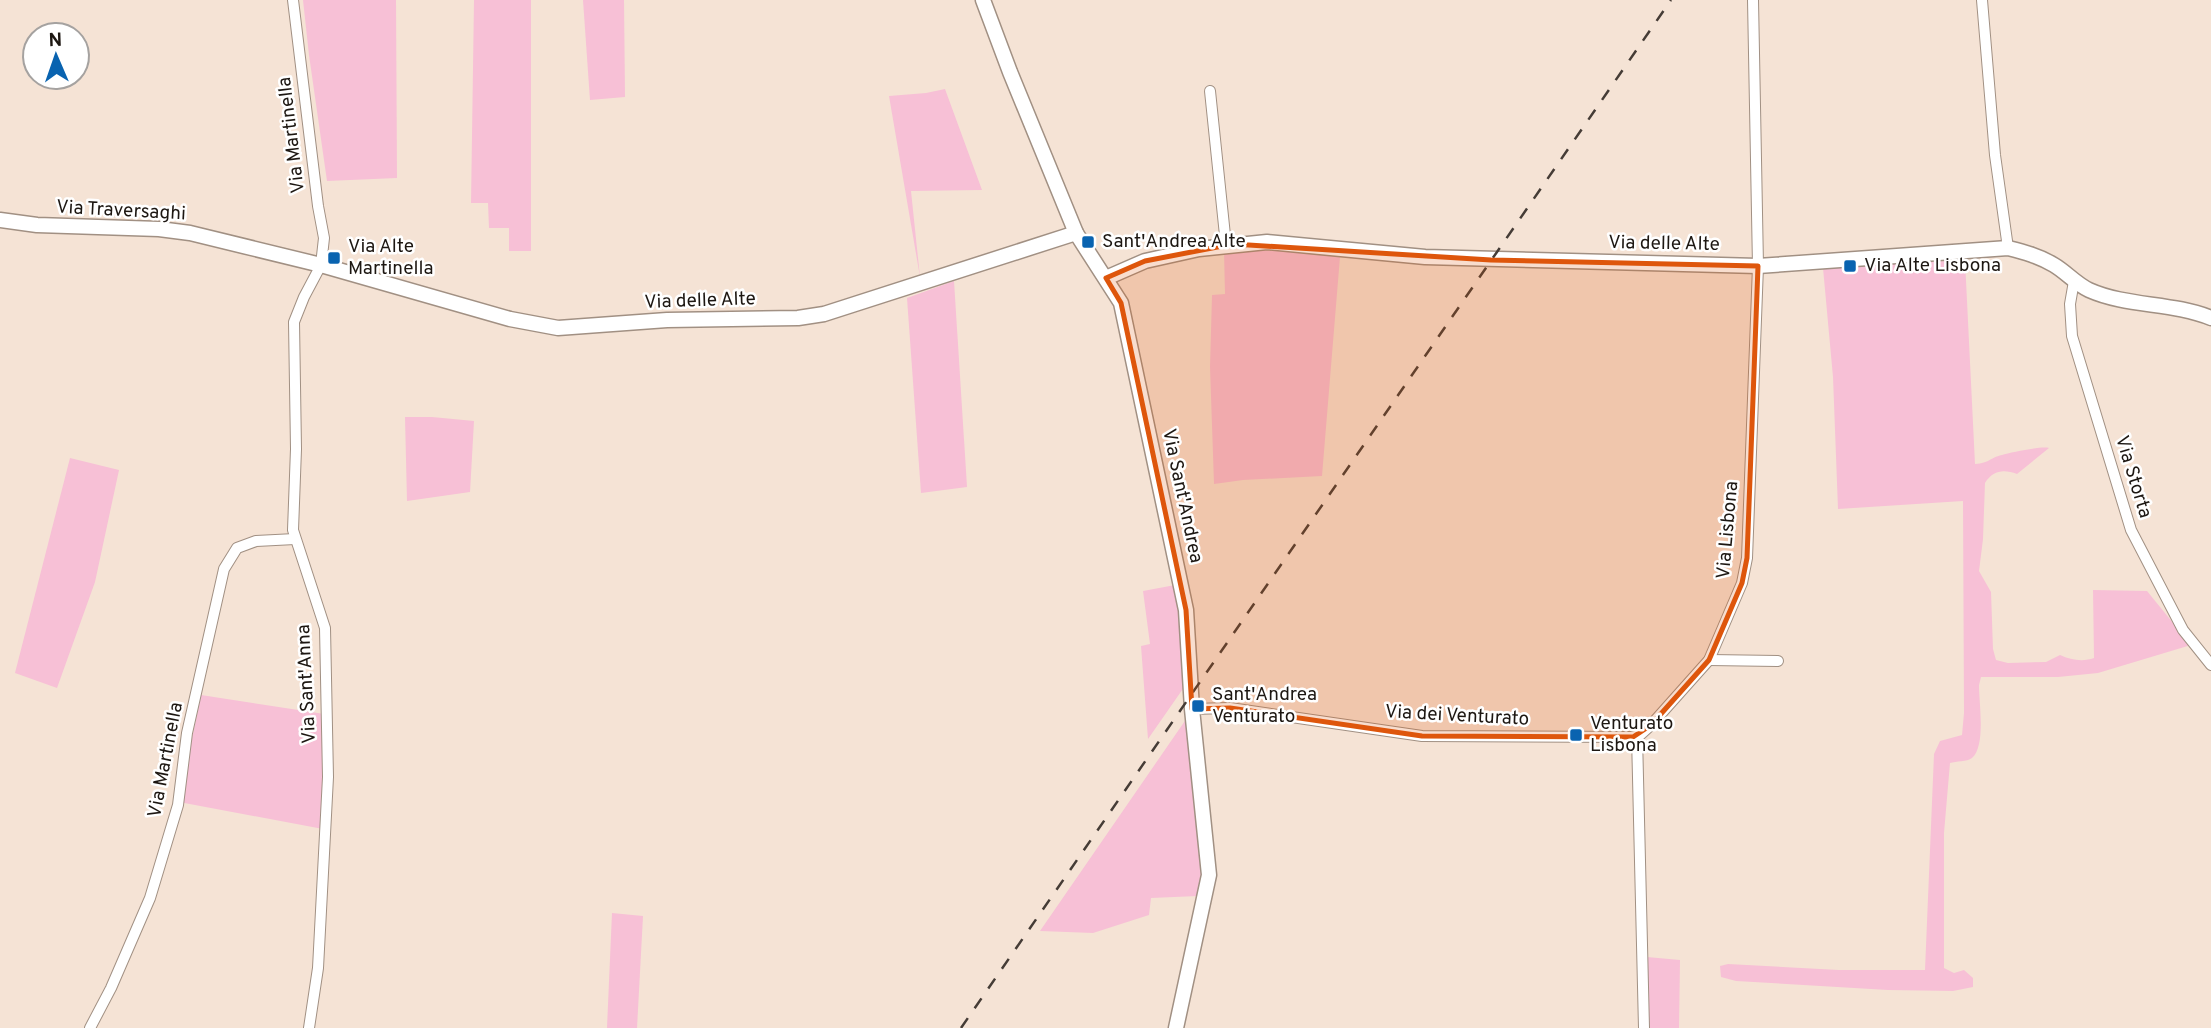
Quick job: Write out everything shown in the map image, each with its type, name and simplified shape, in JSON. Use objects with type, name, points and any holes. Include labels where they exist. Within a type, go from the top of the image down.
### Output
[{"type":"street","name":"Via Martinella","points":[[293,0],[324,238],[321,265]]},
{"type":"street","name":"Via Sant'Andrea","points":[[983,0],[1076,233],[1121,303],[1186,610],[1192,709],[1209,875],[1176,1028]]},
{"type":"street","name":"Via Lisbona","points":[[1637,736],[1651,725],[1709,660],[1742,583],[1746,558],[1758,266],[1753,0]]},
{"type":"street","points":[[1982,0],[1994,156],[2008,248]]},
{"type":"street","points":[[1210,91],[1226,245]]},
{"type":"street","name":"Via Traversaghi","points":[[0,220],[37,225],[159,229],[190,233],[321,265]]},
{"type":"street","name":"Via delle Alte","points":[[321,265],[510,319],[558,328],[667,320],[798,318],[824,314],[1076,233]]},
{"type":"street","name":"Via delle Alte","points":[[1106,278],[1145,261],[1226,245],[1267,242],[1425,257],[1758,266],[2008,248],[2034,255],[2056,266],[2090,290],[2211,318]]},
{"type":"street","name":"Via Sant'Anna","points":[[309,1028],[318,968],[328,777],[325,628],[293,530],[296,449],[294,322],[321,265]]},
{"type":"street","name":"Via Storta","points":[[2074,281],[2070,304],[2072,336],[2131,530],[2183,630],[2211,664]]},
{"type":"street","name":"Via Martinella","points":[[90,1028],[111,988],[150,898],[174,819],[187,733],[224,569],[237,548],[256,541],[295,539]]},
{"type":"street","points":[[1709,660],[1779,661]]},
{"type":"street","name":"Via dei Venturato","points":[[1192,709],[1230,708],[1422,736],[1637,736]]},
{"type":"street","points":[[1637,736],[1644,1028]]},
{"type":"highlighted area","points":[[1233,244],[1491,260],[1758,266],[1747,558],[1742,583],[1709,660],[1651,725],[1633,737],[1422,736],[1230,708],[1192,709],[1186,610],[1121,303],[1106,278],[1145,261]]},
{"type":"shaded area","points":[[303,0],[396,0],[397,178],[327,181]]},
{"type":"shaded area","points":[[474,0],[531,0],[531,251],[509,251],[509,228],[489,228],[488,203],[471,203]]},
{"type":"shaded area","points":[[583,0],[624,0],[625,97],[590,100]]},
{"type":"shaded area","points":[[945,89],[982,190],[911,191],[920,277],[889,96]]},
{"type":"shaded area","points":[[1297,251],[1340,257],[1322,476],[1214,484],[1210,367],[1212,295],[1225,294],[1224,252]]},
{"type":"shaded area","points":[[1965,260],[1975,464],[2012,452],[2049,448],[2017,474],[1999,472],[1985,483],[1979,571],[1991,592],[1993,649],[1996,660],[2008,663],[2046,662],[2060,655],[2077,660],[2094,658],[2093,590],[2147,591],[2191,645],[2098,673],[2058,677],[1981,677],[1979,744],[1972,758],[1950,763],[1944,833],[1944,968],[1954,973],[1964,970],[1973,978],[1973,987],[1953,991],[1888,990],[1736,981],[1721,977],[1720,966],[1728,964],[1839,970],[1925,970],[1934,754],[1940,741],[1962,735],[1964,713],[1963,501],[1838,509],[1833,377],[1823,268]]},
{"type":"shaded area","points":[[954,281],[967,487],[921,493],[907,298]]},
{"type":"shaded area","points":[[405,417],[474,421],[470,492],[407,501]]},
{"type":"shaded area","points":[[70,458],[119,470],[95,582],[57,688],[15,673]]},
{"type":"shaded area","points":[[1175,585],[1179,600],[1187,683],[1148,739],[1141,646],[1150,644],[1143,591]]},
{"type":"shaded area","points":[[201,695],[331,715],[323,829],[179,802]]},
{"type":"shaded area","points":[[1189,715],[1204,852],[1198,896],[1151,898],[1149,915],[1093,933],[1040,931]]},
{"type":"shaded area","points":[[612,913],[643,916],[637,1028],[607,1028]]},
{"type":"shaded area","points":[[1647,957],[1680,960],[1679,1028],[1648,1028]]},
{"type":"railway","points":[[961,1028],[1671,0]]},
{"type":"place","name":"Sant'Andrea Alte","points":[[1088,242]]},
{"type":"place","name":"Via Alte Martinella","points":[[334,258]]},
{"type":"place","name":"Via Alte Lisbona","points":[[1850,266]]},
{"type":"place","name":"Sant'Andrea Venturato","points":[[1198,706]]},
{"type":"place","name":"Venturato Lisbona","points":[[1576,735]]}]
